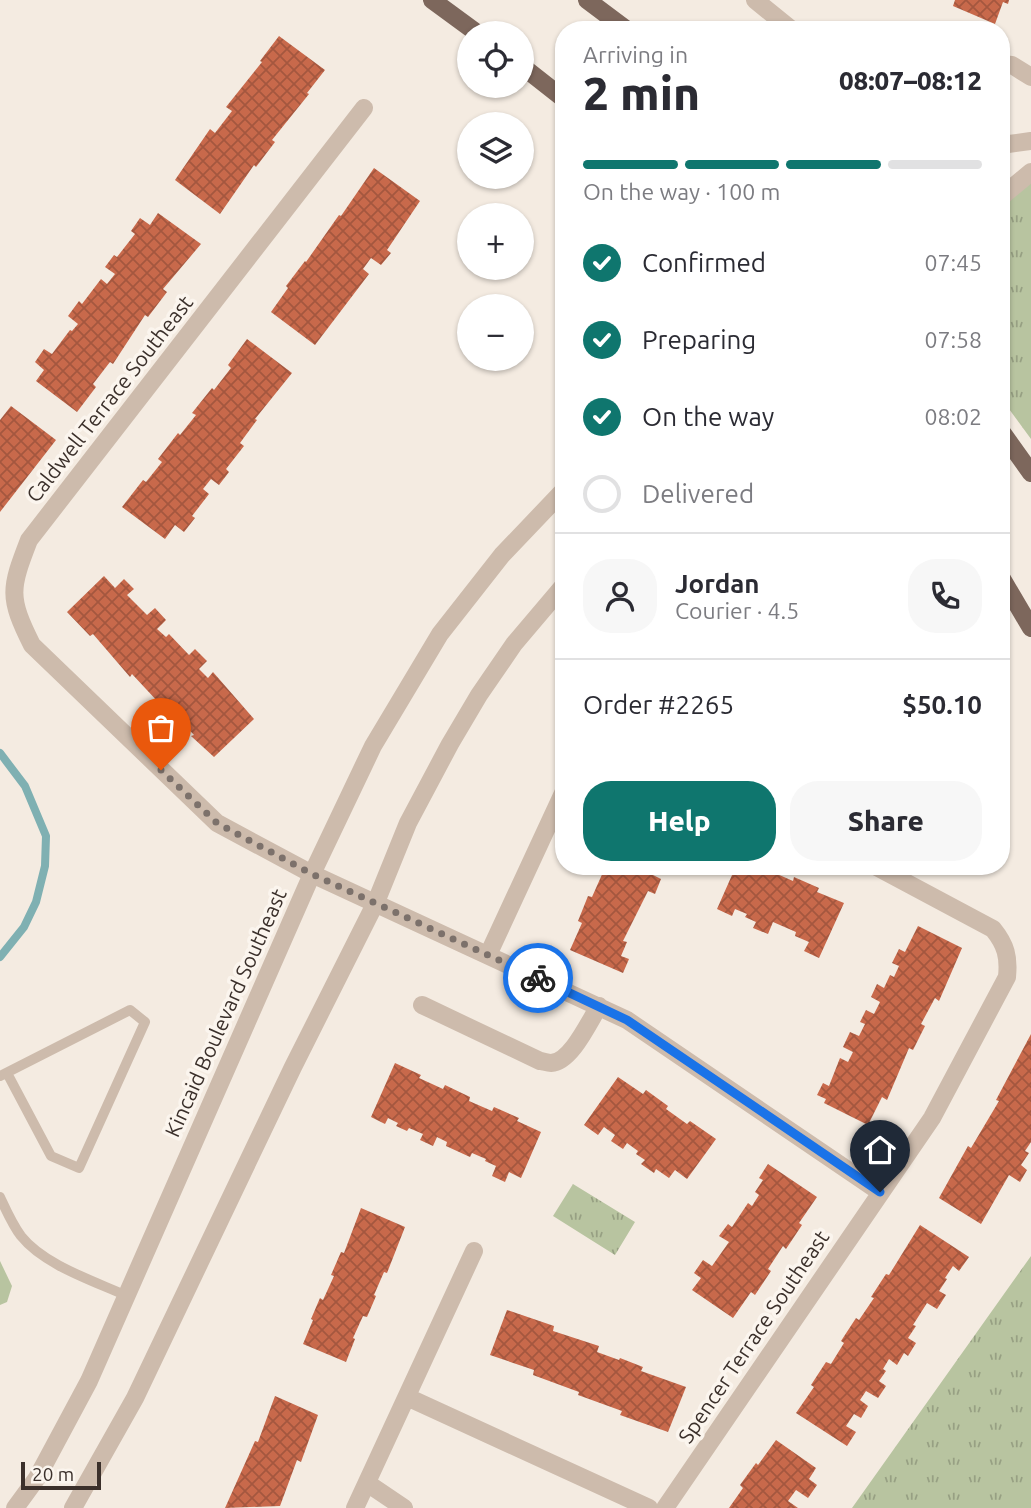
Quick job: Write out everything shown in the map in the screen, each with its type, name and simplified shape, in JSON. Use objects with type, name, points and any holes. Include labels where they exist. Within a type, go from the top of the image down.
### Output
[{"type":"main road","points":[[432,0],[461,21]]},
{"type":"main road","points":[[587,0],[615,21]]},
{"type":"main road","points":[[534,75],[555,92]]},
{"type":"main road","points":[[1010,443],[1031,473]]},
{"type":"main road","points":[[1010,592],[1031,628]]},
{"type":"street","points":[[755,0],[781,21]]},
{"type":"street","points":[[1010,65],[1029,70]]},
{"type":"street","name":"Caldwell Terrace Southeast","points":[[312,874],[217,823],[32,645],[15,611],[14,578],[29,540],[363,108]]},
{"type":"street","points":[[1010,144],[1031,141]]},
{"type":"street","points":[[1010,190],[1031,172]]},
{"type":"street","name":"Kincaid Boulevard Southeast","points":[[15,1508],[37,1478],[89,1381],[312,874],[373,746],[440,635],[502,555],[555,499]]},
{"type":"street","points":[[73,1508],[135,1398],[293,1066],[376,902],[408,823],[479,695],[514,644],[555,596]]},
{"type":"street","points":[[488,956],[555,811]]},
{"type":"street","points":[[312,874],[627,1020],[880,1192]]},
{"type":"street","name":"Spencer Terrace Southeast","points":[[665,1508],[932,1118],[1007,977],[1009,960],[1004,943],[993,929],[892,875]]},
{"type":"street","points":[[422,1005],[540,1061],[552,1063],[574,1048],[598,1006]]},
{"type":"street","points":[[355,1508],[474,1251]]},
{"type":"street","points":[[407,1397],[649,1508]]},
{"type":"street","points":[[367,1483],[404,1508]]},
{"type":"lane","points":[[130,1010],[145,1022],[79,1168],[51,1156],[4,1074],[130,1010]]},
{"type":"lane","points":[[0,1197],[23,1238],[40,1253],[75,1273],[127,1296]]},
{"type":"green space","points":[[1031,172],[1031,439],[1010,410],[1010,190]]},
{"type":"green space","points":[[573,1184],[635,1222],[615,1255],[553,1216]]},
{"type":"green space","points":[[1031,1256],[1031,1508],[852,1508]]},
{"type":"green space","points":[[0,1261],[12,1286],[7,1302],[0,1305]]},
{"type":"building","points":[[955,0],[1009,0],[1008,4],[1003,2],[996,21],[988,21],[953,6]]},
{"type":"building","points":[[279,36],[325,70],[220,214],[175,180],[210,129],[215,133],[232,111],[226,107]]},
{"type":"building","points":[[374,168],[420,201],[387,250],[391,253],[381,265],[371,258],[363,269],[369,274],[315,345],[271,312],[288,288],[286,286],[339,215],[341,216]]},
{"type":"building","points":[[158,213],[201,244],[163,289],[167,292],[148,317],[145,315],[113,364],[110,362],[93,384],[96,387],[77,412],[36,381],[44,370],[35,362],[44,349],[52,354],[70,330],[78,324],[68,316],[79,301],[82,304],[101,279],[107,284],[115,274],[105,267],[114,255],[117,257],[135,234],[131,231],[140,218],[150,225]]},
{"type":"building","points":[[247,339],[292,373],[255,419],[257,420],[240,443],[244,446],[226,469],[229,472],[219,485],[211,479],[203,489],[209,494],[192,516],[195,518],[184,532],[175,525],[165,539],[122,507],[143,480],[146,482],[162,462],[158,459],[196,415],[192,413],[212,388],[214,390],[231,368],[228,365]]},
{"type":"building","points":[[11,406],[56,440],[0,512],[0,420]]},
{"type":"building","points":[[104,576],[115,588],[124,579],[134,589],[127,595],[147,615],[155,608],[166,620],[157,629],[166,637],[169,634],[189,655],[195,649],[207,661],[199,669],[208,678],[213,672],[254,719],[214,757],[132,674],[130,677],[93,634],[90,636],[67,612]]},
{"type":"building","points":[[602,875],[653,875],[661,879],[655,894],[648,891],[623,941],[627,942],[621,956],[629,959],[623,973],[570,950],[582,923],[578,921],[588,896],[592,897]]},
{"type":"building","points":[[732,875],[779,875],[793,881],[794,877],[819,888],[817,892],[844,903],[819,958],[804,951],[809,942],[795,936],[796,932],[773,922],[768,934],[753,928],[756,922],[745,917],[747,914],[735,909],[732,916],[717,909]]},
{"type":"building","points":[[918,926],[962,948],[939,1001],[935,998],[921,1024],[925,1026],[913,1050],[909,1048],[887,1100],[882,1097],[868,1125],[824,1103],[826,1099],[817,1095],[823,1083],[829,1086],[840,1058],[848,1062],[853,1052],[843,1047],[850,1032],[859,1036],[865,1024],[860,1022],[866,1010],[874,1014],[880,1002],[871,997],[877,984],[884,988],[890,975],[894,977],[899,966],[892,963],[899,949],[905,952]]},
{"type":"building","points":[[1031,1034],[1031,1142],[1025,1151],[1029,1153],[1021,1165],[1027,1170],[1020,1182],[1009,1175],[981,1224],[939,1198],[968,1146],[971,1148],[999,1101],[996,1100]]},
{"type":"building","points":[[395,1063],[421,1075],[419,1078],[443,1089],[445,1085],[470,1097],[469,1101],[492,1111],[494,1107],[541,1132],[521,1178],[509,1172],[505,1182],[492,1176],[496,1166],[485,1161],[486,1159],[472,1153],[470,1157],[446,1146],[447,1142],[437,1137],[433,1146],[420,1140],[423,1134],[396,1126],[398,1123],[388,1118],[385,1124],[371,1117]]},
{"type":"building","points":[[618,1077],[643,1094],[646,1090],[687,1124],[690,1121],[716,1139],[687,1179],[675,1170],[669,1178],[656,1169],[654,1173],[641,1164],[645,1160],[636,1154],[638,1151],[627,1143],[623,1149],[611,1141],[615,1135],[604,1127],[598,1135],[584,1125]]},
{"type":"building","points":[[768,1164],[817,1197],[799,1223],[802,1225],[786,1249],[783,1246],[768,1269],[771,1271],[755,1295],[751,1292],[733,1318],[692,1290],[701,1278],[694,1273],[703,1260],[712,1266],[729,1242],[719,1236],[728,1224],[732,1227],[748,1203],[752,1206],[759,1195],[755,1192],[763,1180],[759,1178]]},
{"type":"building","points":[[361,1208],[405,1227],[387,1273],[384,1272],[374,1295],[376,1296],[367,1317],[363,1316],[353,1338],[355,1339],[346,1362],[303,1344],[313,1320],[311,1319],[334,1276],[331,1275],[341,1252],[344,1253]]},
{"type":"building","points":[[920,1225],[969,1257],[959,1271],[953,1266],[945,1278],[947,1279],[939,1291],[946,1295],[937,1309],[927,1303],[913,1325],[916,1326],[908,1338],[916,1343],[908,1356],[904,1353],[897,1365],[889,1359],[883,1369],[886,1371],[879,1381],[886,1386],[878,1398],[866,1391],[860,1400],[868,1406],[861,1418],[854,1414],[846,1426],[856,1432],[847,1446],[796,1413],[814,1387],[811,1385],[826,1362],[831,1364],[844,1343],[841,1341],[856,1318],[859,1320],[874,1298],[871,1297],[886,1274],[889,1275]]},
{"type":"building","points":[[507,1310],[554,1326],[553,1331],[599,1346],[597,1352],[643,1367],[641,1371],[686,1387],[668,1432],[620,1415],[622,1411],[533,1375],[534,1370],[490,1355]]},
{"type":"building","points":[[275,1396],[318,1415],[301,1462],[297,1460],[280,1506],[225,1508],[255,1441],[258,1442]]},
{"type":"building","points":[[776,1440],[816,1468],[809,1479],[817,1485],[808,1498],[796,1490],[788,1501],[798,1508],[729,1508],[743,1488],[740,1485]]},
{"type":"waterway","points":[[0,753],[25,786],[46,836],[45,866],[36,902],[24,927],[0,957]]},
{"type":"way so far","points":[[161,770],[217,823],[312,874],[538,978]]},
{"type":"route","points":[[538,978],[627,1020],[880,1192]]}]
